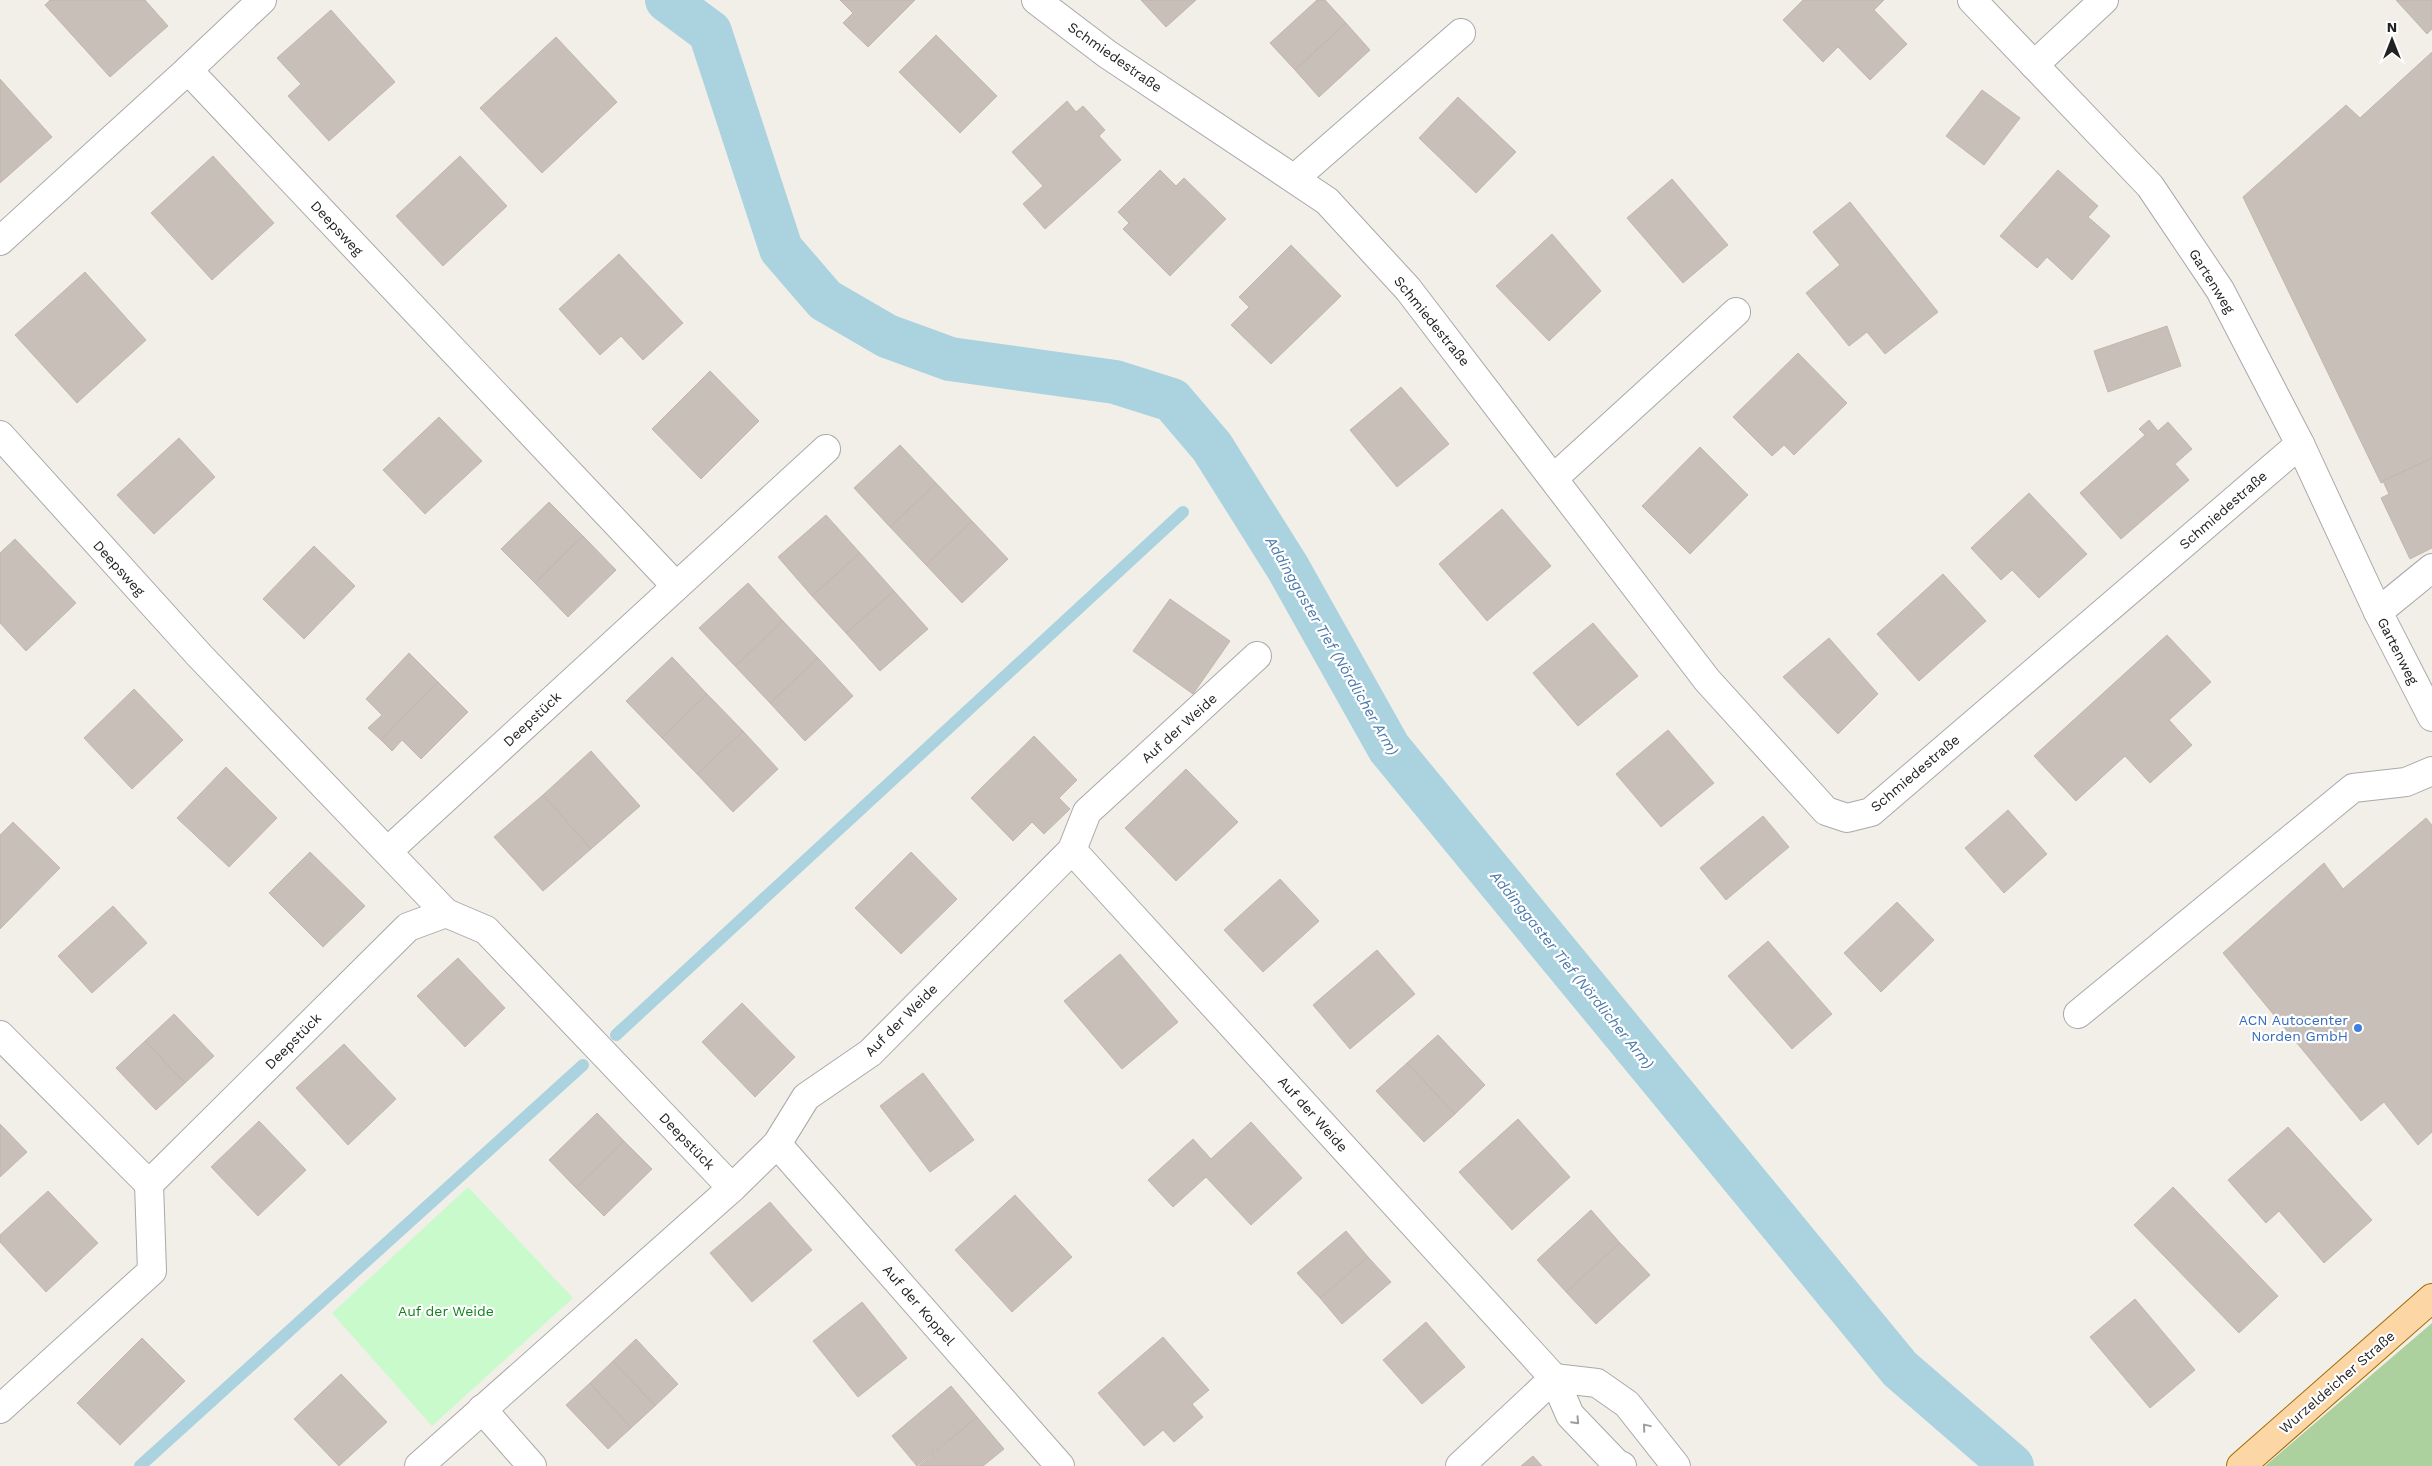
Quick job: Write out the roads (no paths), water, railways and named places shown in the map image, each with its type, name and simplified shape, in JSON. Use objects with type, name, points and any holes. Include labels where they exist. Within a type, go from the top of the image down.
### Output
[{"type":"main road","name":"Wurzeldeicher Straße","points":[[2241,1466],[2432,1298]]},
{"type":"street","points":[[0,241],[262,0]]},
{"type":"street","name":"Schmiedestraße","points":[[1036,0],[1107,54],[1327,201],[1408,289],[1707,680],[1826,811],[1847,818],[1871,812],[2300,444]]},
{"type":"street","name":"Gartenweg","points":[[1972,0],[2150,186],[2220,290],[2300,444],[2378,612],[2432,717]]},
{"type":"street","points":[[2034,65],[2104,0]]},
{"type":"street","points":[[1295,178],[1461,32]]},
{"type":"street","name":"Deepsweg","points":[[188,70],[676,586]]},
{"type":"street","points":[[1554,478],[1736,312]]},
{"type":"street","name":"Deepsweg","points":[[0,436],[199,655]]},
{"type":"street","name":"Deepstück","points":[[388,851],[826,449]]},
{"type":"street","name":"Gartenweg","points":[[2378,612],[2432,568]]},
{"type":"street","name":"Deepstück","points":[[199,655],[446,913],[486,930],[732,1188]]},
{"type":"street","name":"Auf der Weide","points":[[419,1466],[732,1188],[777,1144],[806,1097],[870,1053],[1072,850],[1087,812],[1257,656]]},
{"type":"street","points":[[2078,1014],[2353,788],[2406,782],[2432,771]]},
{"type":"street","name":"Auf der Weide","points":[[1072,850],[1554,1378],[1570,1415],[1616,1463],[1622,1466]]},
{"type":"street","name":"Deepstück","points":[[149,1184],[408,928],[446,913]]},
{"type":"street","points":[[0,1035],[149,1184],[152,1271],[0,1409]]},
{"type":"street","name":"Auf der Koppel","points":[[777,1144],[1060,1466]]},
{"type":"street","points":[[1460,1466],[1554,1378],[1597,1383],[1627,1404],[1676,1466]]},
{"type":"street","points":[[482,1409],[532,1466]]},
{"type":"waterway","name":"Addinggaster Tief (Nördlicher Arm)","points":[[667,0],[710,32],[781,249],[825,300],[887,336],[950,359],[1115,382],[1172,400],[1212,447],[1288,568],[1389,748],[1900,1369],[2012,1466]]},
{"type":"waterway","points":[[616,1035],[1183,512]]},
{"type":"waterway","points":[[140,1466],[583,1065]]},
{"type":"place","name":"ACN Autocenter Norden GmbH","points":[[2358,1028]]}]
